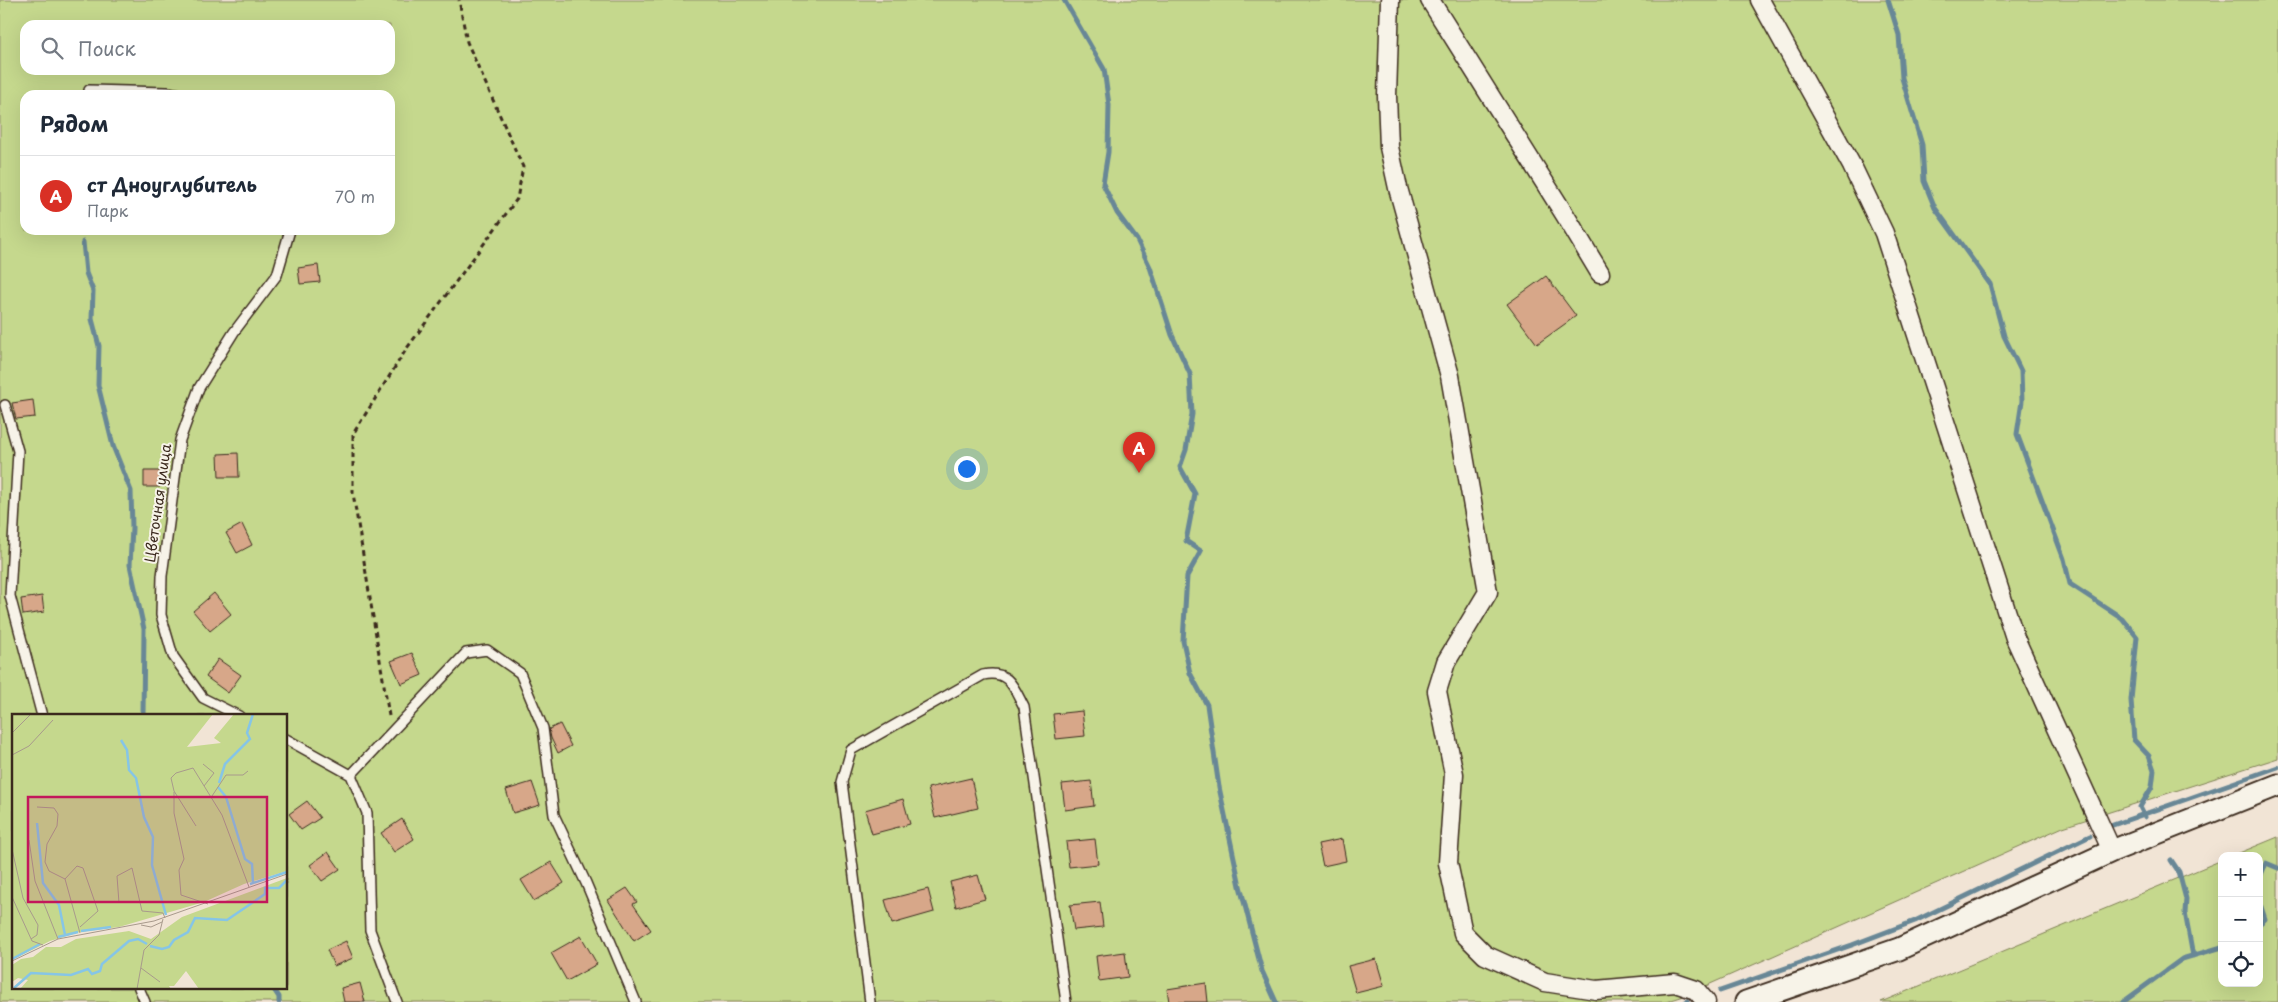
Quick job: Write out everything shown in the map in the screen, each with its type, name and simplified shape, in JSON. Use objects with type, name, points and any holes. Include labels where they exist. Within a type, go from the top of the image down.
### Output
[{"type":"street","points":[[1390,0],[1387,96],[1388,146],[1450,376],[1488,592],[1446,662],[1437,691],[1454,774],[1448,863],[1464,933],[1485,955],[1545,982],[1596,990],[1675,983],[1696,990],[1706,1002]]},
{"type":"street","points":[[1430,0],[1600,274]]},
{"type":"street","points":[[1760,0],[1852,166],[1884,233],[2016,638],[2112,851]]},
{"type":"street","points":[[1746,1002],[1899,949],[2112,851],[2278,785]]},
{"type":"lane","name":"Цветочная улица","points":[[235,714],[203,698],[172,656],[161,616],[162,576],[180,440],[199,388],[234,332],[277,275],[289,235]]},
{"type":"lane","points":[[6,405],[18,451],[10,596],[41,714]]},
{"type":"lane","points":[[351,774],[466,653],[487,650],[520,673],[543,728],[554,814],[586,883],[636,1002]]},
{"type":"lane","points":[[870,1002],[842,782],[851,750],[983,675],[995,672],[1013,685],[1024,707],[1066,1002]]},
{"type":"lane","points":[[288,740],[351,774],[366,813],[370,930],[397,1002]]},
{"type":"lane","points":[[140,990],[145,1002]]},
{"type":"path","points":[[391,732],[353,493],[353,434],[407,348],[517,199],[523,167],[467,42],[459,0]]},
{"type":"green space","points":[[0,0],[2278,0],[2278,758],[2063,827],[1681,997],[1665,1002],[0,1002]]},
{"type":"green space","points":[[2278,837],[2278,1002],[1881,1002],[2218,862],[2218,987],[2263,987],[2263,852],[2242,852]]},
{"type":"building","points":[[318,265],[320,282],[300,284],[298,268]]},
{"type":"building","points":[[1546,276],[1576,316],[1537,344],[1507,304]]},
{"type":"building","points":[[33,400],[35,417],[16,419],[12,403]]},
{"type":"building","points":[[238,453],[239,477],[219,477],[218,454]]},
{"type":"building","points":[[144,471],[160,471],[160,487],[144,487]]},
{"type":"building","points":[[242,524],[252,545],[237,553],[226,533]]},
{"type":"building","points":[[214,593],[231,614],[210,631],[193,611]]},
{"type":"building","points":[[42,596],[44,612],[23,615],[21,599]]},
{"type":"building","points":[[412,653],[422,675],[401,684],[391,661]]},
{"type":"building","points":[[218,659],[241,675],[228,693],[206,677]]},
{"type":"building","points":[[1082,711],[1085,736],[1056,739],[1053,714]]},
{"type":"building","points":[[560,724],[571,746],[558,753],[549,729]]},
{"type":"building","points":[[971,778],[978,808],[935,818],[928,788]]},
{"type":"building","points":[[1091,781],[1094,806],[1065,810],[1062,784]]},
{"type":"building","points":[[532,782],[540,805],[513,813],[506,790]]},
{"type":"building","points":[[903,799],[910,824],[872,834],[865,810]]},
{"type":"building","points":[[307,801],[320,818],[301,830],[289,814]]},
{"type":"building","points":[[402,819],[414,839],[394,852],[381,833]]},
{"type":"building","points":[[1095,839],[1098,864],[1069,867],[1066,842]]},
{"type":"building","points":[[1342,839],[1346,861],[1323,866],[1318,844]]},
{"type":"building","points":[[328,852],[340,869],[322,881],[310,865]]},
{"type":"building","points":[[551,862],[564,883],[534,901],[521,880]]},
{"type":"building","points":[[978,875],[985,899],[956,907],[950,882]]},
{"type":"building","points":[[627,888],[637,902],[633,904],[651,930],[634,941],[608,900]]},
{"type":"building","points":[[928,889],[934,912],[892,924],[885,900]]},
{"type":"building","points":[[1100,902],[1103,927],[1074,930],[1070,905]]},
{"type":"building","points":[[581,936],[597,964],[567,981],[551,953]]},
{"type":"building","points":[[346,941],[353,958],[334,966],[327,950]]},
{"type":"building","points":[[1125,952],[1128,977],[1099,981],[1096,956]]},
{"type":"building","points":[[1376,959],[1384,986],[1356,993],[1348,966]]},
{"type":"building","points":[[360,983],[365,1002],[344,1002],[341,988]]},
{"type":"building","points":[[1206,983],[1208,1002],[1169,1002],[1167,989]]},
{"type":"waterway","points":[[1064,0],[1104,69],[1109,105],[1108,152],[1103,184],[1117,213],[1137,240],[1150,267],[1172,335],[1190,374],[1192,414],[1186,450],[1180,467],[1195,494],[1186,541],[1201,551],[1187,576],[1183,641],[1190,673],[1207,705],[1219,787],[1240,886],[1262,971],[1276,1002]]},
{"type":"waterway","points":[[1888,0],[1899,35],[1902,78],[1922,145],[1924,181],[1935,208],[1990,284],[2004,336],[2021,371],[2022,401],[2017,434],[2064,559],[2070,584],[2122,618],[2137,637],[2131,700],[2134,740],[2149,756],[2154,770],[2152,787],[2140,807],[2145,817]]},
{"type":"waterway","points":[[83,242],[86,273],[93,291],[92,319],[99,346],[98,385],[113,446],[131,491],[130,565],[144,629],[143,714]]},
{"type":"waterway","points":[[2113,825],[2278,767]]},
{"type":"waterway","points":[[1720,991],[1915,921],[2090,836]]},
{"type":"waterway","points":[[2171,860],[2179,872],[2186,899],[2185,912],[2193,956]]},
{"type":"waterway","points":[[2263,870],[2266,863],[2278,868]]},
{"type":"waterway","points":[[2263,913],[2265,919],[2263,921]]},
{"type":"waterway","points":[[2123,1002],[2182,959],[2218,948]]},
{"type":"waterway","points":[[274,990],[279,997],[279,1002]]},
{"type":"place","name":"ст Дноуглубитель","points":[[1139,473]]}]
